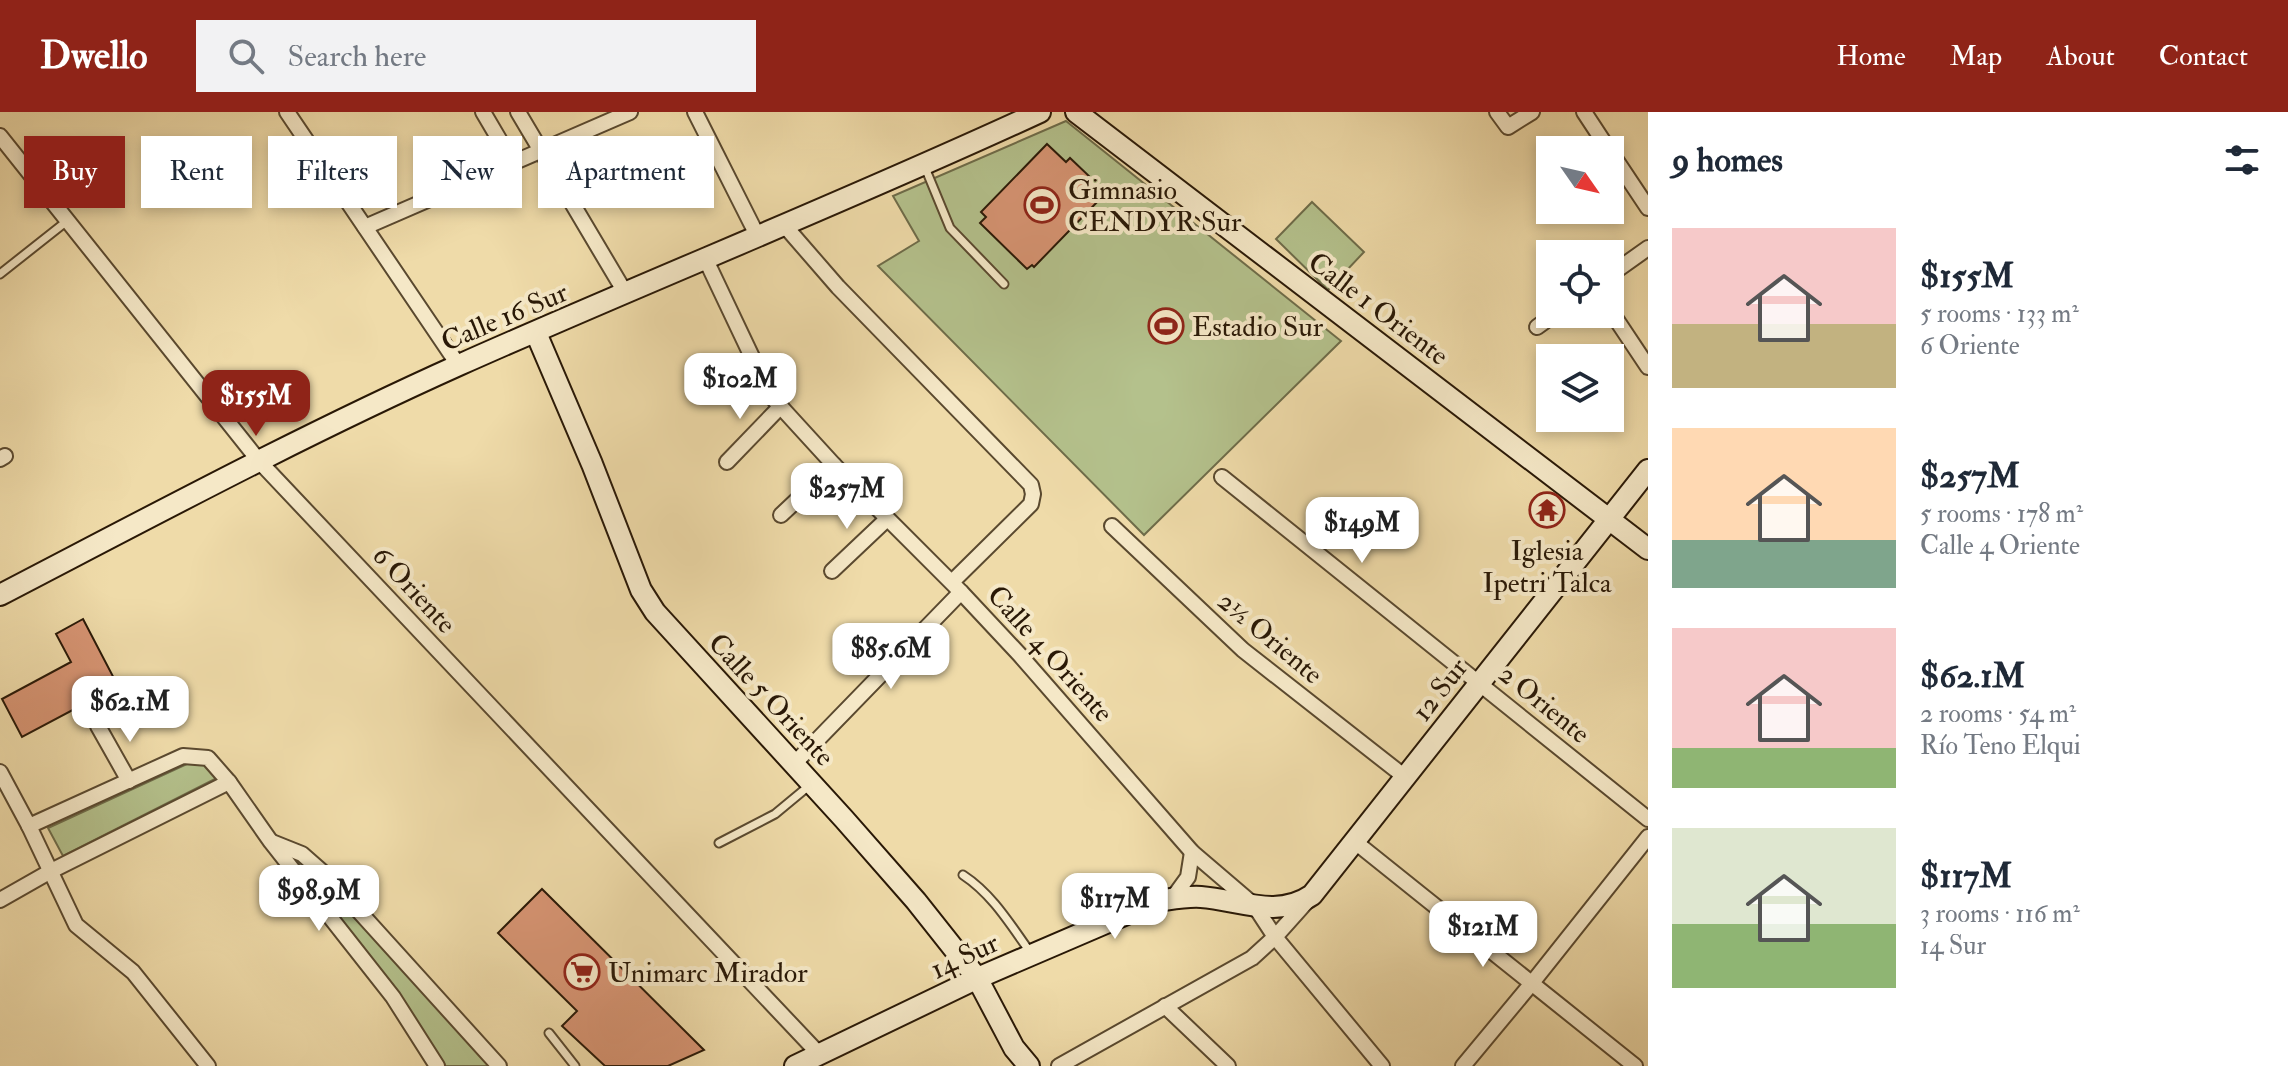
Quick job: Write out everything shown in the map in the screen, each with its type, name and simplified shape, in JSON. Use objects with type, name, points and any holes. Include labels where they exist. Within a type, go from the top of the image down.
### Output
[{"type":"main road","name":"Calle 16 Sur","points":[[0,595],[259,461],[459,366],[1040,112]]},
{"type":"main road","name":"Calle 1 Oriente","points":[[1076,112],[1648,549]]},
{"type":"main road","name":"Calle 5 Oriente","points":[[536,333],[647,600],[664,623],[916,901],[977,978],[1014,1048],[1029,1066]]},
{"type":"main road","name":"12 Sur","points":[[1312,895],[1648,470]]},
{"type":"main road","points":[[1254,905],[1288,907],[1312,895]]},
{"type":"main road","name":"14 Sur","points":[[795,1066],[977,978],[1157,901],[1202,897],[1254,905]]},
{"type":"street","points":[[287,112],[459,366]]},
{"type":"street","points":[[483,112],[497,136]]},
{"type":"street","points":[[518,112],[538,146]]},
{"type":"street","points":[[575,136],[630,112]]},
{"type":"street","points":[[695,112],[758,237]]},
{"type":"street","points":[[1497,112],[1508,127],[1532,112]]},
{"type":"street","points":[[1584,112],[1600,136]]},
{"type":"street","name":"6 Oriente","points":[[0,136],[259,461],[820,1055]]},
{"type":"street","points":[[1624,172],[1648,208]]},
{"type":"street","points":[[365,227],[413,206]]},
{"type":"street","points":[[575,208],[626,294]]},
{"type":"street","points":[[785,226],[838,287],[1031,485],[1033,499],[794,764]]},
{"type":"street","points":[[1624,265],[1648,248]]},
{"type":"street","name":"Calle 4 Oriente","points":[[706,260],[770,395],[1019,654],[1192,852],[1254,905],[1275,937],[1382,1066]]},
{"type":"street","points":[[1622,328],[1648,367]]},
{"type":"street","points":[[727,462],[781,406]]},
{"type":"street","points":[[781,515],[834,465]]},
{"type":"street","name":"2 Oriente","points":[[1222,477],[1648,819]]},
{"type":"street","points":[[832,571],[887,519]]},
{"type":"street","name":"2½ Oriente","points":[[1112,526],[1243,650],[1405,777]]},
{"type":"street","points":[[98,726],[129,781]]},
{"type":"street","points":[[29,826],[183,756],[208,758],[393,997],[437,1066]]},
{"type":"street","points":[[0,772],[76,925],[133,972],[208,1066]]},
{"type":"street","points":[[0,900],[51,871],[229,782]]},
{"type":"street","points":[[1463,1066],[1648,837]]},
{"type":"street","points":[[1354,841],[1635,1066]]},
{"type":"street","points":[[271,842],[302,854],[327,876],[499,1066]]},
{"type":"street","points":[[1172,899],[1188,877],[1192,852]]},
{"type":"street","points":[[1059,1066],[1252,958],[1312,895]]},
{"type":"street","points":[[1165,1006],[1228,1066]]},
{"type":"lane","points":[[924,165],[950,228],[1004,284]]},
{"type":"lane","points":[[0,274],[67,221]]},
{"type":"lane","points":[[719,843],[775,814],[812,784]]},
{"type":"lane","points":[[963,875],[980,886],[994,902],[1031,954]]},
{"type":"lane","points":[[549,1033],[575,1066]]},
{"type":"green space","points":[[1066,121],[1341,341],[1144,535],[878,266],[919,241],[893,196]]},
{"type":"green space","points":[[1312,202],[1364,252],[1328,290],[1276,239]]},
{"type":"green space","points":[[189,763],[208,765],[219,777],[63,856],[48,828]]},
{"type":"green space","points":[[282,850],[302,859],[493,1066],[441,1066]]},
{"type":"building","name":"Gimnasio CENDYR Sur","points":[[1047,144],[1066,162],[1070,158],[1089,176],[1085,181],[1102,197],[1034,267],[1032,265],[1027,269],[980,223],[986,217],[981,212]]},
{"type":"building","points":[[83,619],[118,686],[22,737],[2,699],[71,662],[56,634]]},
{"type":"building","name":"Unimarc Mirador","points":[[542,889],[704,1050],[668,1066],[605,1066],[562,1026],[577,1011],[498,933]]},
{"type":"place","name":"Gimnasio CENDYR Sur","points":[[1042,205]]},
{"type":"place","name":"Estadio Sur","points":[[1166,326]]},
{"type":"place","name":"Iglesia Ipetri Talca","points":[[1547,510]]},
{"type":"place","name":"Unimarc Mirador","points":[[582,972]]}]
